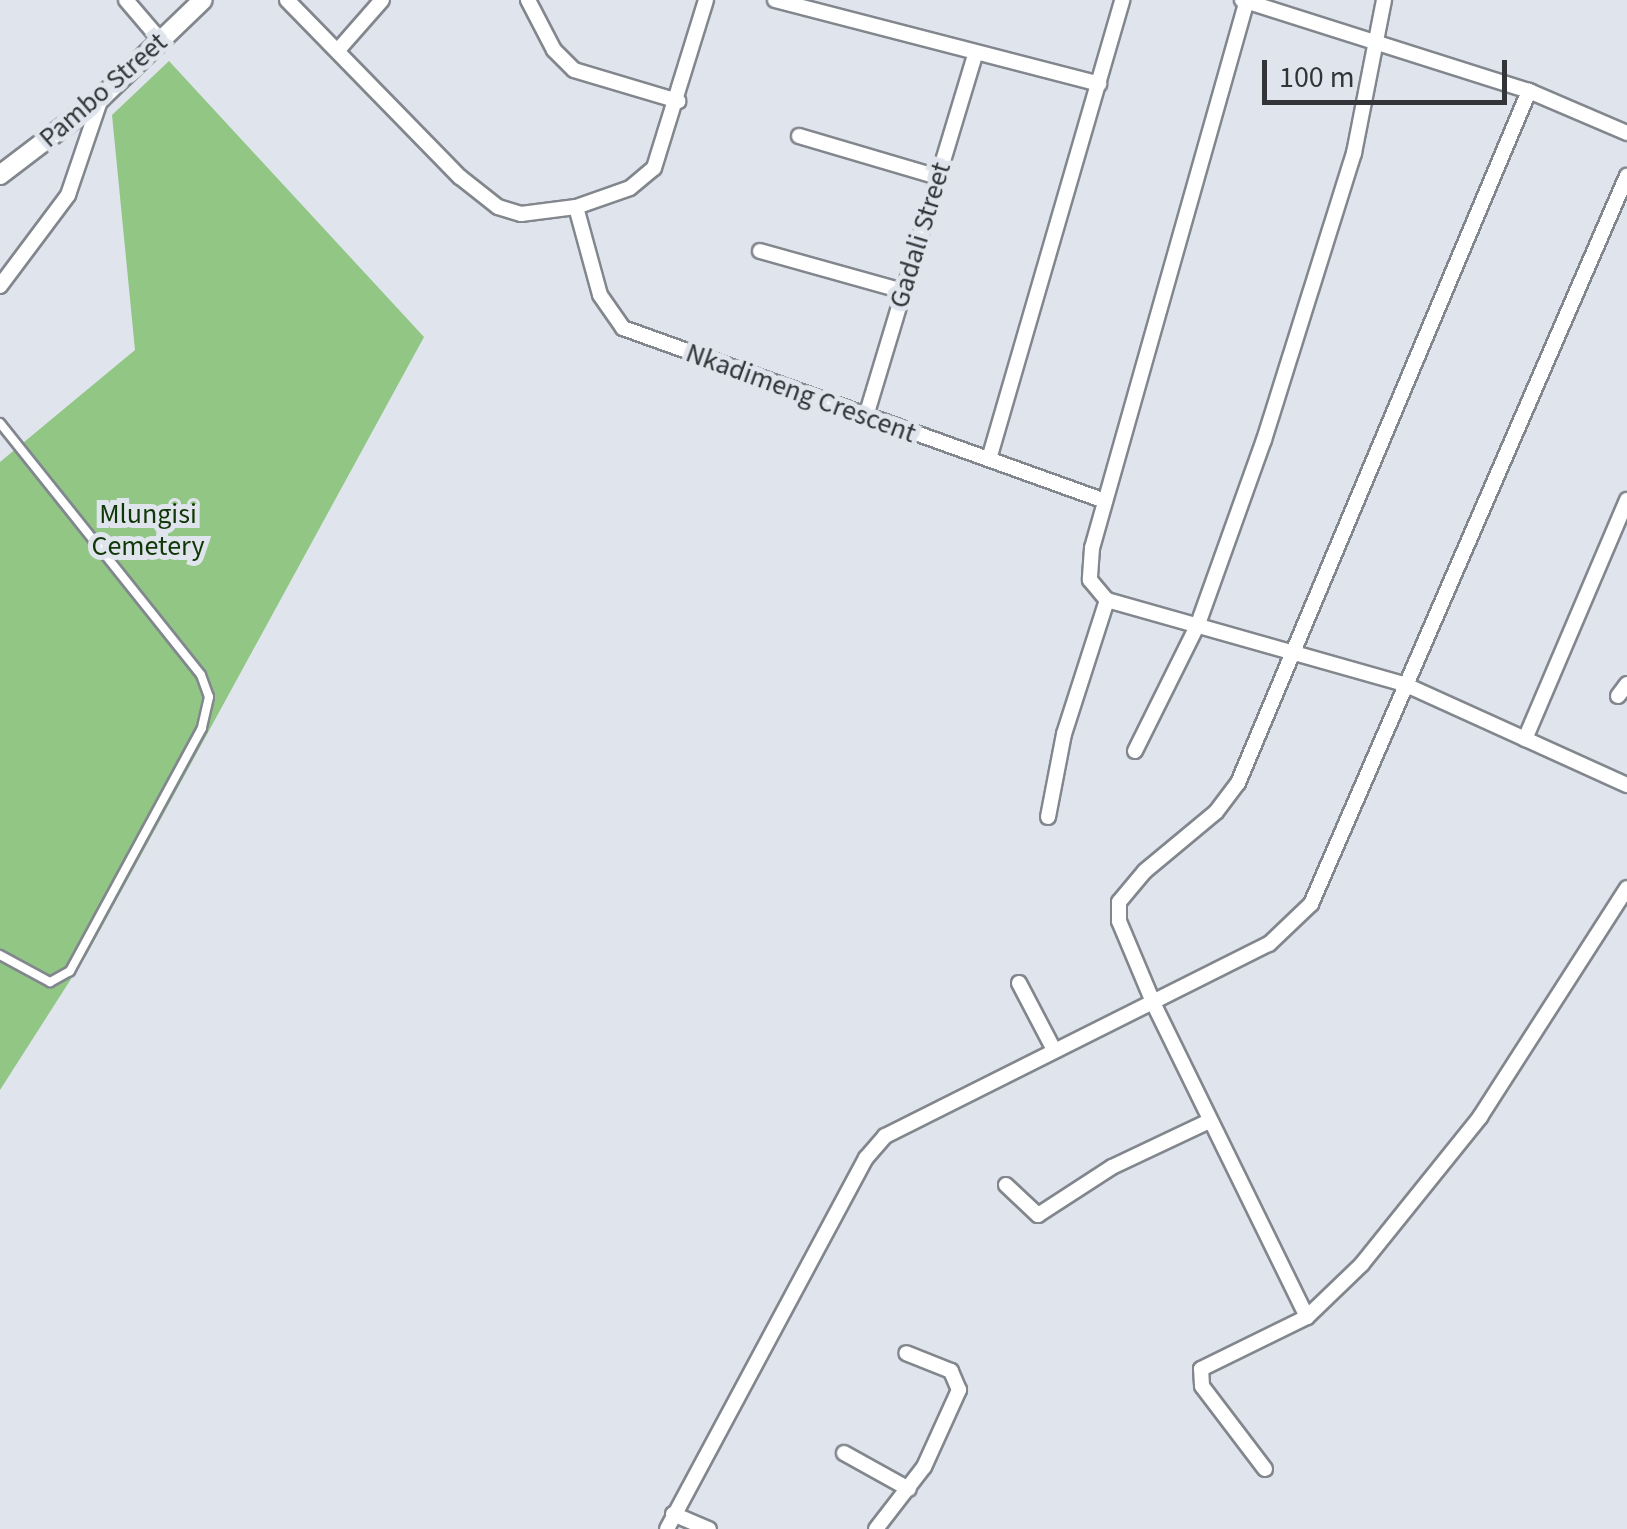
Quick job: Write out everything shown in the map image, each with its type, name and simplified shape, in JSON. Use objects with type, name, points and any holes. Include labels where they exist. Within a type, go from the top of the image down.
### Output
[{"type":"street","points":[[126,0],[162,40]]},
{"type":"street","name":"Pambo Street","points":[[0,176],[101,98],[203,0]]},
{"type":"street","points":[[287,0],[486,199],[522,214],[576,207],[630,188],[654,168],[678,101],[706,0]]},
{"type":"street","points":[[339,49],[382,0]]},
{"type":"street","points":[[528,0],[554,50],[574,70],[678,101]]},
{"type":"street","points":[[776,0],[1099,84]]},
{"type":"street","points":[[989,459],[1122,0]]},
{"type":"street","points":[[1627,133],[1529,91],[1246,0],[1088,565],[1094,588],[1107,600],[1296,650],[1404,684],[1627,785]]},
{"type":"street","points":[[1135,751],[1198,624],[1346,183],[1384,0]]},
{"type":"street","name":"Gadali Street","points":[[866,416],[975,54]]},
{"type":"street","points":[[1306,1317],[1207,1122],[1119,921],[1119,902],[1228,799],[1296,650],[1529,91]]},
{"type":"street","points":[[0,286],[68,195],[101,98]]},
{"type":"street","points":[[799,136],[938,177]]},
{"type":"street","points":[[666,1529],[872,1148],[924,1111],[1270,944],[1311,904],[1627,176]]},
{"type":"street","name":"Nkadimeng Crescent","points":[[576,207],[600,295],[623,328],[1105,501]]},
{"type":"street","points":[[760,251],[904,291]]},
{"type":"street","points":[[1525,739],[1627,500]]},
{"type":"street","points":[[1048,817],[1064,734],[1107,600]]},
{"type":"street","points":[[1264,1468],[1199,1374],[1207,1364],[1306,1317],[1362,1264],[1458,1147],[1627,888]]},
{"type":"street","points":[[1019,983],[1054,1050]]},
{"type":"street","points":[[1006,1185],[1038,1215],[1112,1167],[1207,1122]]},
{"type":"street","points":[[876,1529],[909,1490],[959,1386],[951,1371],[906,1353]]},
{"type":"street","points":[[844,1453],[909,1490]]},
{"type":"street","points":[[673,1514],[709,1529]]},
{"type":"lane","points":[[0,424],[201,676],[209,697],[202,728],[70,972],[50,982],[0,955]]},
{"type":"green space","name":"Mlungisi Cemetery","points":[[169,61],[424,337],[87,954],[0,1090],[0,462],[135,350],[112,115]]}]
